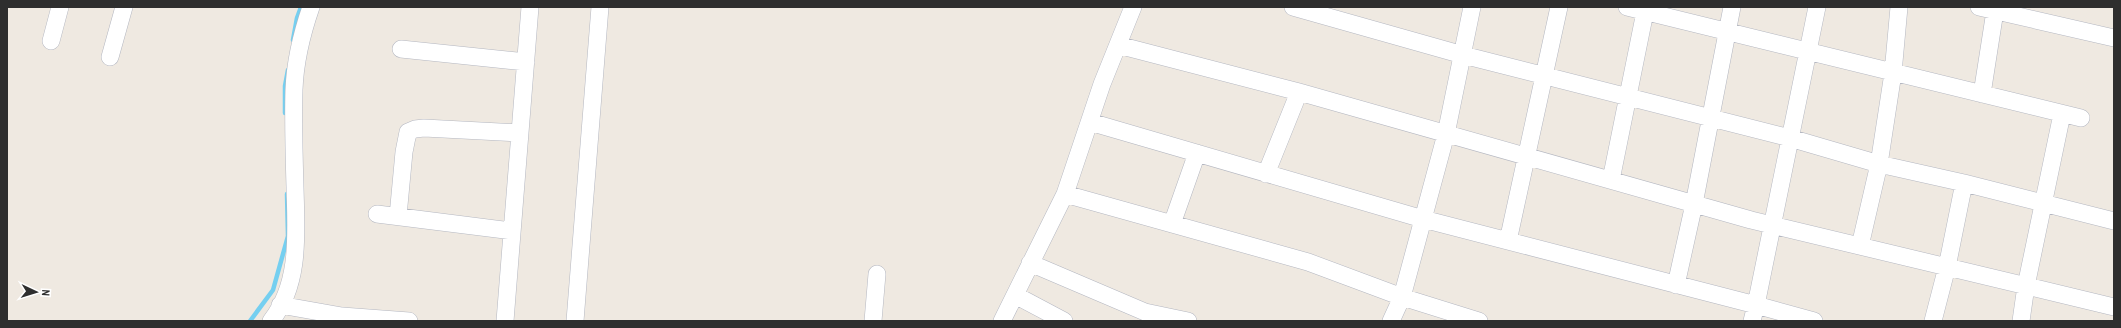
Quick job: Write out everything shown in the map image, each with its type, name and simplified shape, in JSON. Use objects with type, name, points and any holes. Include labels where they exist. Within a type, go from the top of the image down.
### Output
[{"type":"street","points":[[51,41],[60,7]]},
{"type":"street","points":[[110,57],[124,7]]},
{"type":"street","points":[[271,321],[280,306],[289,283],[296,256],[294,88],[304,25],[311,7]]},
{"type":"street","points":[[504,321],[530,7]]},
{"type":"street","points":[[575,321],[600,7]]},
{"type":"street","points":[[1002,321],[1065,194],[1102,84],[1133,7]]},
{"type":"street","points":[[1294,7],[1463,55],[1790,138],[1879,164],[1964,183],[2114,221]]},
{"type":"street","points":[[1391,321],[1402,297],[1446,134],[1472,7]]},
{"type":"street","points":[[1508,241],[1559,7]]},
{"type":"street","points":[[1627,7],[1646,9],[1893,73],[2081,118]]},
{"type":"street","points":[[1676,285],[1694,204],[1732,7]]},
{"type":"street","points":[[1754,313],[1816,7]]},
{"type":"street","points":[[1860,246],[1879,164],[1893,73],[1900,7]]},
{"type":"street","points":[[1979,7],[2114,38]]},
{"type":"street","points":[[1611,180],[1646,9]]},
{"type":"street","points":[[1982,94],[1995,11]]},
{"type":"street","points":[[1118,45],[1299,92],[1772,225],[2114,307]]},
{"type":"street","points":[[401,49],[526,62]]},
{"type":"street","points":[[1266,174],[1299,92]]},
{"type":"street","points":[[2021,321],[2026,286],[2062,114]]},
{"type":"street","points":[[1090,122],[1423,220],[1676,285],[1754,313],[1814,321]]},
{"type":"street","points":[[398,216],[404,152],[408,132],[415,128],[424,128],[520,134]]},
{"type":"street","points":[[1172,224],[1197,153]]},
{"type":"street","points":[[1933,321],[1947,267],[1964,183]]},
{"type":"street","points":[[1065,194],[1308,262],[1402,297],[1479,321]]},
{"type":"street","points":[[377,214],[512,231]]},
{"type":"street","points":[[1030,263],[1143,317],[1188,321]]},
{"type":"street","points":[[873,321],[877,274]]},
{"type":"street","points":[[1015,295],[1064,321]]},
{"type":"street","points":[[280,306],[341,319],[409,321]]},
{"type":"waterway","points":[[293,40],[297,18],[301,7]]},
{"type":"waterway","points":[[285,113],[285,86],[288,70]]},
{"type":"waterway","points":[[250,321],[273,290],[288,236],[287,194]]}]
